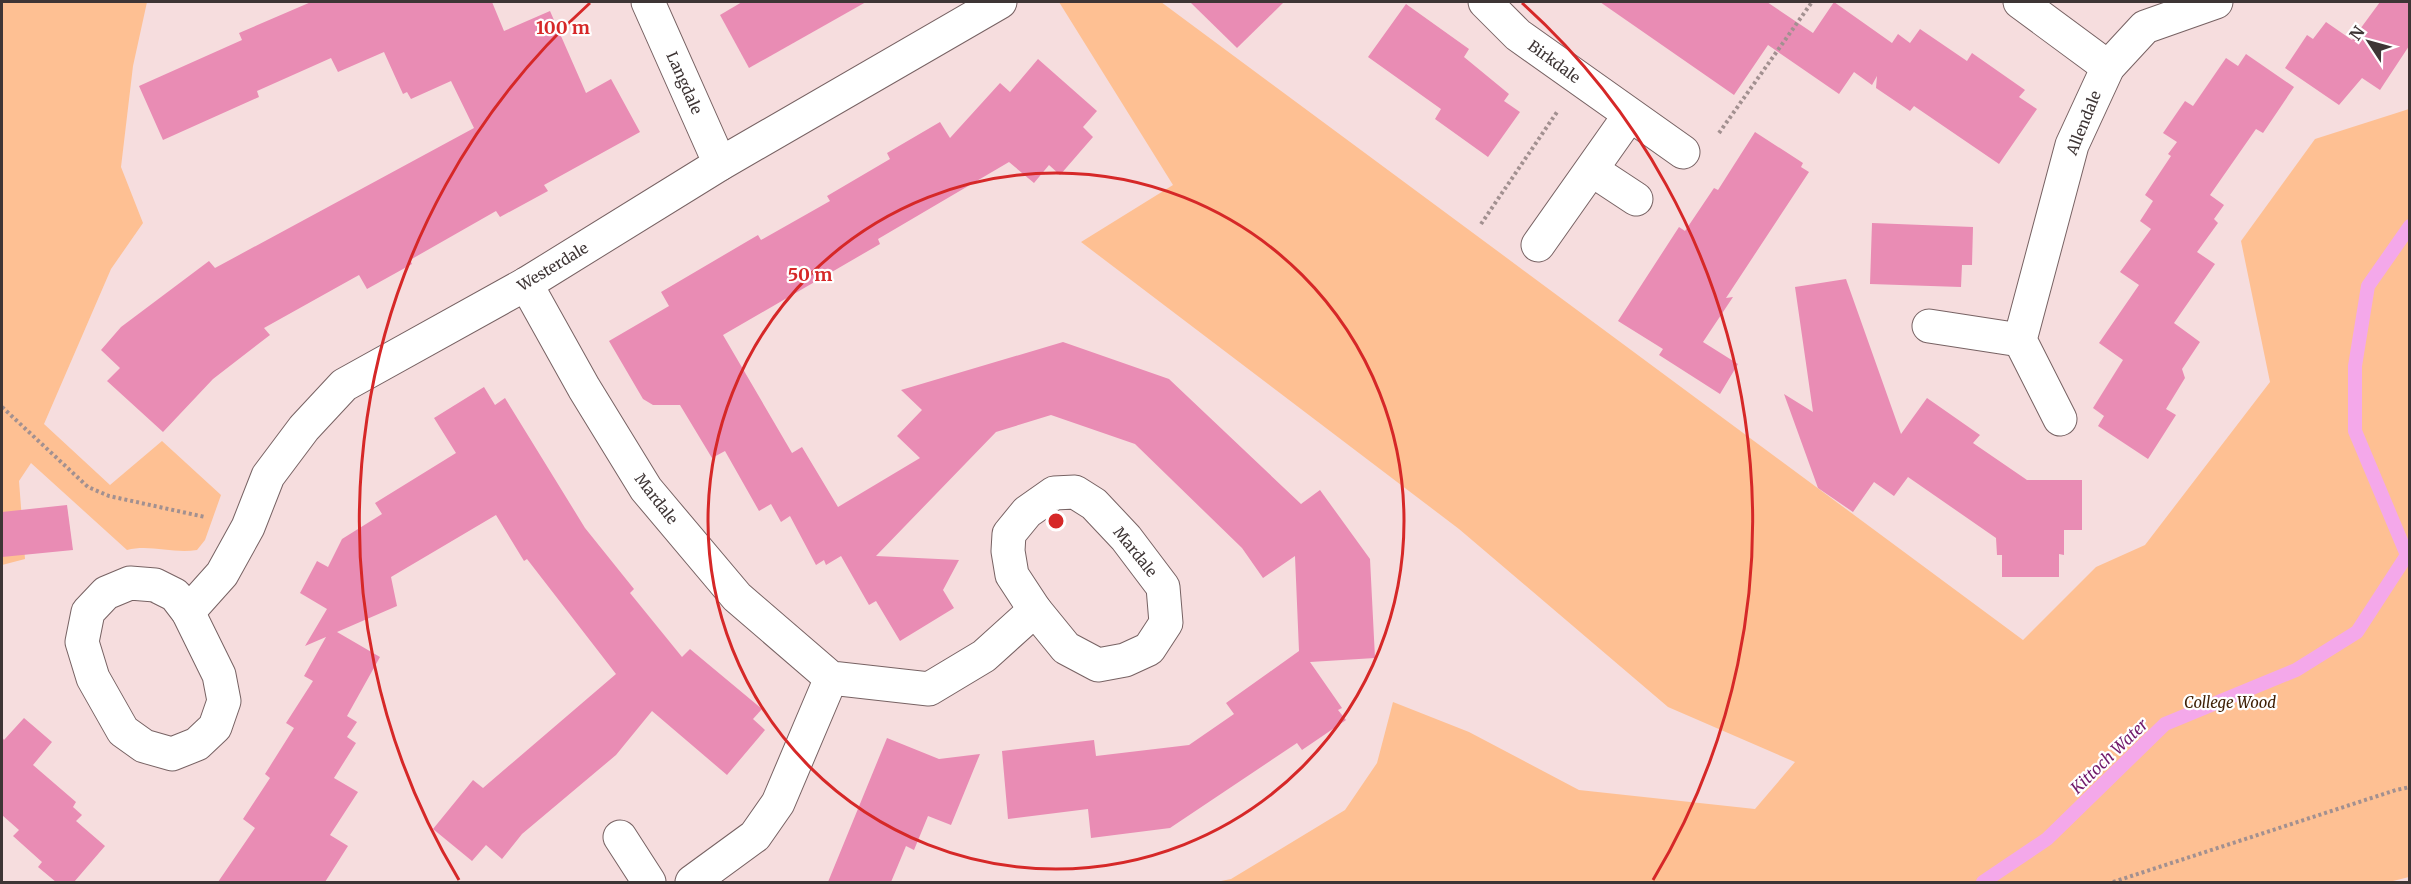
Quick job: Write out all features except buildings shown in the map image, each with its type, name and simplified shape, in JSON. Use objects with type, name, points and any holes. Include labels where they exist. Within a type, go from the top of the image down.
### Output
[{"type":"street","name":"Langdale","points":[[648,2],[720,164]]},
{"type":"street","name":"Westerdale","points":[[188,612],[222,574],[248,526],[268,476],[304,428],[344,385],[526,284],[720,164],[1000,2]]},
{"type":"street","name":"Birkdale","points":[[1485,2],[1518,35],[1629,116],[1683,152]]},
{"type":"street","points":[[2020,2],[2108,67]]},
{"type":"street","name":"Allendale","points":[[2020,340],[2072,145],[2108,67],[2145,27],[2216,2]]},
{"type":"street","points":[[1539,244],[1629,116]]},
{"type":"street","points":[[1592,170],[1636,199]]},
{"type":"street","name":"Mardale","points":[[526,284],[584,388],[646,489],[737,597],[831,678]]},
{"type":"street","points":[[1929,326],[2020,340],[2060,419]]},
{"type":"street","name":"Mardale","points":[[1075,492],[1094,504],[1126,538],[1163,587],[1166,623],[1149,649],[1125,660],[1098,665],[1066,648],[1035,610],[1012,575],[1008,551],[1009,534],[1027,512],[1054,493],[1075,492]]},
{"type":"street","points":[[130,583],[155,585],[175,595],[188,612],[219,675],[224,701],[215,727],[197,744],[172,754],[144,747],[123,731],[93,678],[82,642],[88,612],[106,593],[130,583]]},
{"type":"street","points":[[692,882],[755,836],[778,803],[831,678],[928,690],[984,656],[1035,610]]},
{"type":"street","points":[[620,837],[649,882]]},
{"type":"path","points":[[1683,152],[1710,146],[1812,2]]},
{"type":"path","points":[[1481,224],[1579,79]]},
{"type":"path","points":[[2,407],[88,487],[109,496],[248,526]]},
{"type":"path","points":[[2113,882],[2384,793],[2409,787]]},
{"type":"green space","points":[[2,2],[147,2],[133,66],[121,167],[143,223],[111,269],[44,424],[110,485],[162,441],[221,495],[205,540],[197,550],[136,548],[127,550],[31,463],[19,481],[25,559],[2,565]]},
{"type":"green space","name":"College Wood","points":[[1059,2],[1161,2],[2023,640],[2096,567],[2145,545],[2270,382],[2241,241],[2315,139],[2409,109],[2409,877],[2389,882],[1216,882],[1231,879],[1345,810],[1377,763],[1393,702],[1469,732],[1579,790],[1755,809],[1795,762],[1668,707],[1459,529],[1081,242],[1173,185]]},
{"type":"waterway","name":"Kittoch Water","points":[[1983,882],[2047,839],[2165,724],[2296,670],[2357,632],[2407,555],[2355,431],[2355,366],[2368,286],[2410,226]]}]
